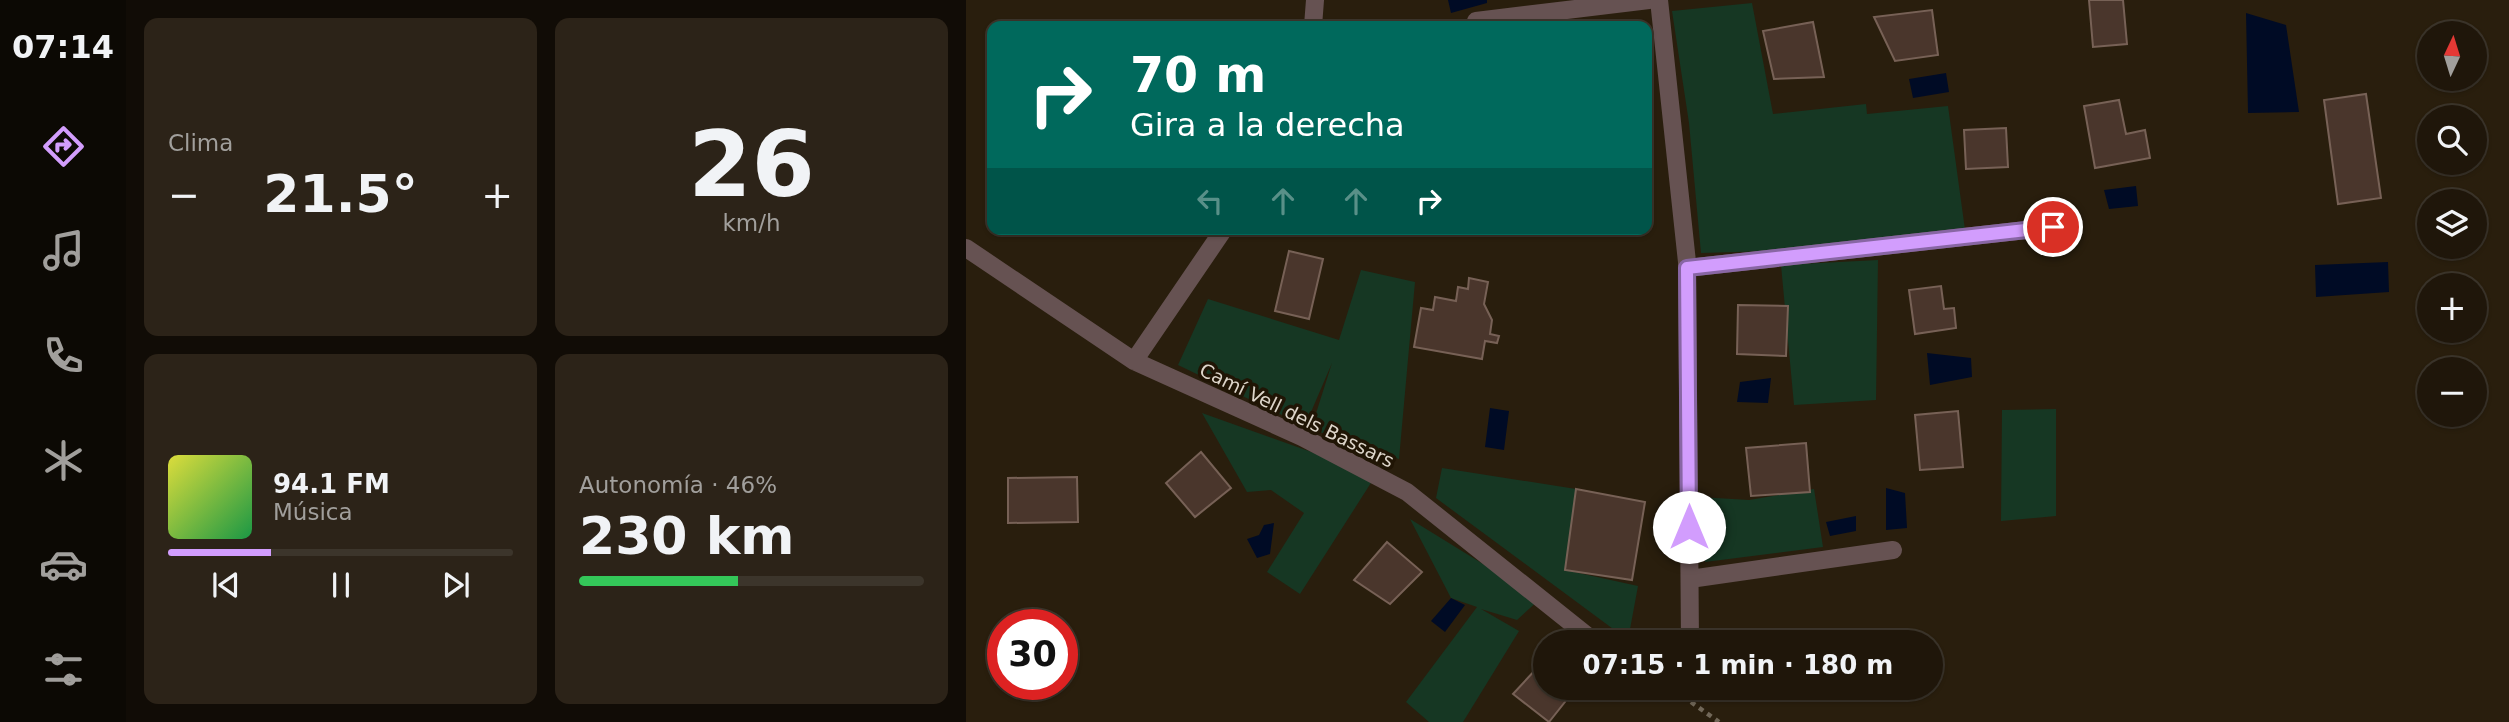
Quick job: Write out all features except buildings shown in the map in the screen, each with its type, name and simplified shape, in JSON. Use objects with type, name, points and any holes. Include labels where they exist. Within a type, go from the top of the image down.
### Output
[{"type":"street","points":[[1313,21],[1315,0]]},
{"type":"street","points":[[1476,20],[1649,0]]},
{"type":"street","points":[[1659,0],[1687,268],[1690,630]]},
{"type":"street","points":[[1687,268],[2053,227]]},
{"type":"street","points":[[1134,361],[1220,235]]},
{"type":"street","name":"Camí Vell dels Bassars","points":[[966,248],[1134,361],[1302,438],[1407,492],[1580,630]]},
{"type":"street","points":[[1690,579],[1893,550]]},
{"type":"path","points":[[1689,700],[1719,722]]},
{"type":"green space","points":[[1752,3],[1773,114],[1866,104],[1867,114],[1948,106],[1966,237],[1873,248],[1701,253],[1689,123],[1672,11]]},
{"type":"green space","points":[[1878,260],[1876,400],[1794,405],[1781,265]]},
{"type":"green space","points":[[1361,270],[1415,282],[1399,459],[1311,429],[1332,363],[1305,426],[1178,365],[1208,299],[1339,340]]},
{"type":"green space","points":[[2056,409],[2056,516],[2001,521],[2002,410]]},
{"type":"green space","points":[[1202,413],[1376,475],[1300,594],[1267,572],[1304,513],[1271,490],[1247,492]]},
{"type":"green space","points":[[1442,468],[1576,489],[1565,570],[1638,586],[1630,630],[1614,630],[1436,498]]},
{"type":"green space","points":[[1814,489],[1823,547],[1705,562],[1699,497],[1749,500]]},
{"type":"green space","points":[[1410,519],[1540,599],[1517,620],[1481,609],[1519,631],[1463,722],[1429,722],[1406,702],[1477,607],[1451,598]]},
{"type":"water","points":[[1448,0],[1487,0],[1487,3],[1451,13]]},
{"type":"water","points":[[2246,13],[2286,25],[2299,112],[2248,113]]},
{"type":"water","points":[[1946,73],[1949,92],[1913,98],[1909,79]]},
{"type":"water","points":[[2136,186],[2138,206],[2109,209],[2104,190]]},
{"type":"water","points":[[2388,262],[2389,292],[2316,297],[2315,265]]},
{"type":"water","points":[[1927,353],[1971,358],[1972,377],[1930,385]]},
{"type":"water","points":[[1771,378],[1768,403],[1737,402],[1740,382]]},
{"type":"water","points":[[1490,408],[1509,411],[1504,450],[1485,447]]},
{"type":"water","points":[[1886,488],[1905,493],[1907,528],[1886,530]]},
{"type":"water","points":[[1856,516],[1856,531],[1830,536],[1826,522]]},
{"type":"water","points":[[1274,523],[1270,554],[1257,558],[1247,539],[1259,535],[1264,525]]},
{"type":"water","points":[[1451,598],[1465,605],[1445,632],[1431,621]]},
{"type":"route","points":[[1689,527],[1687,268],[2053,227]]}]
